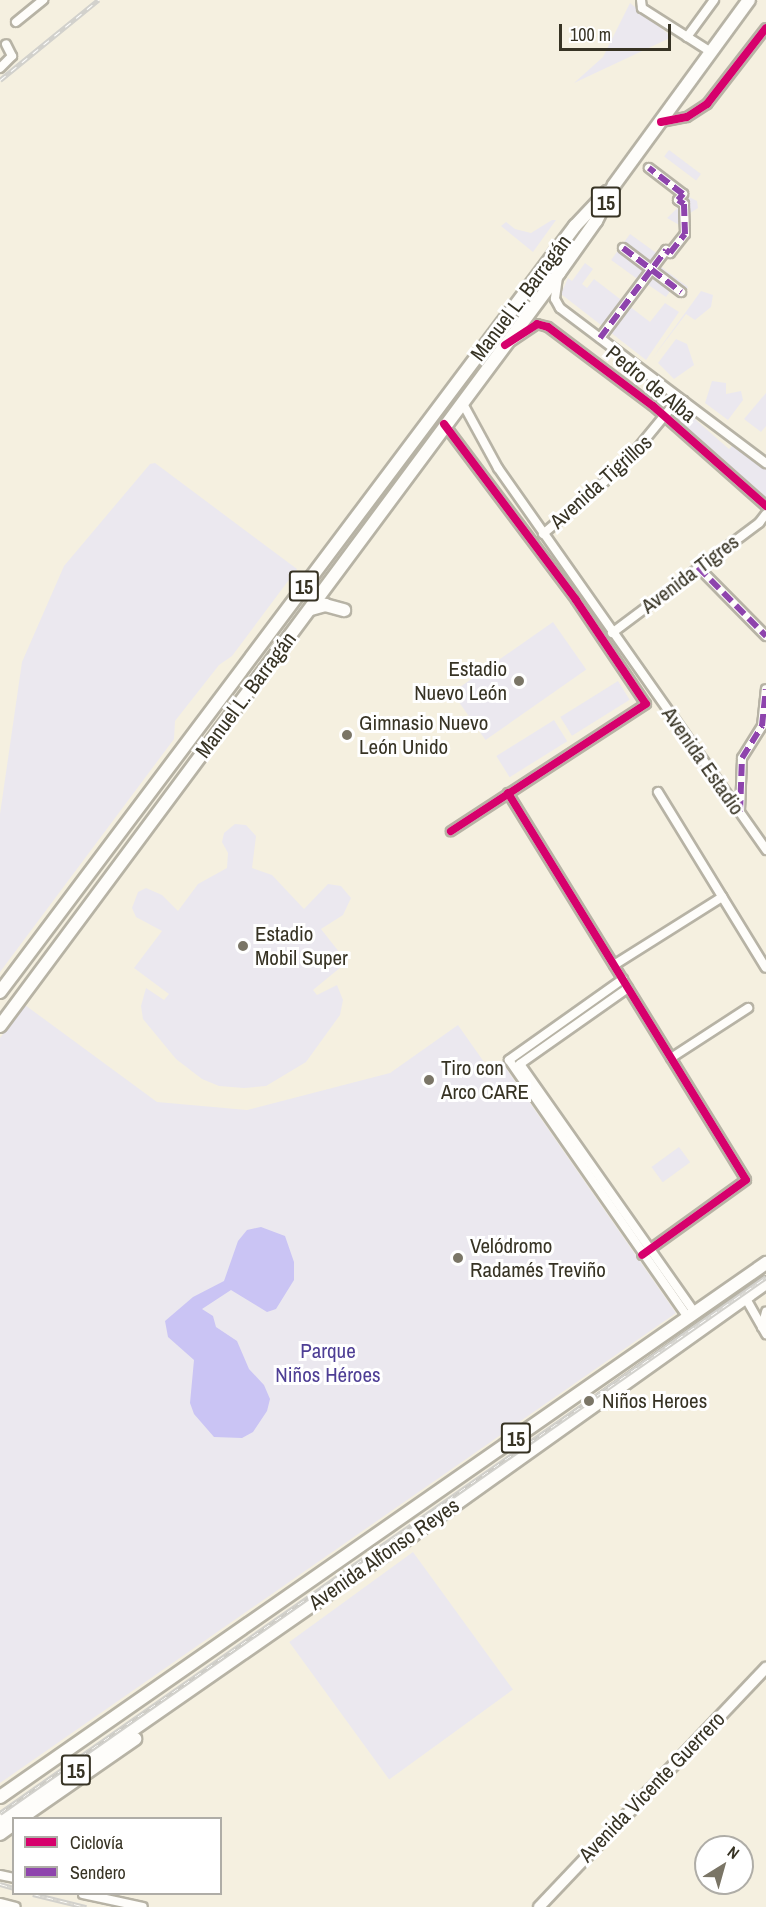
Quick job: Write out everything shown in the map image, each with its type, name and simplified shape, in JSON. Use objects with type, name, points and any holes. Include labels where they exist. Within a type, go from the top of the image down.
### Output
[{"type":"highway","name":"Manuel L. Barragán","points":[[0,992],[575,226],[615,185],[749,0]]},
{"type":"highway","name":"Manuel L. Barragán","points":[[0,1026],[311,609],[444,424],[559,273],[596,221],[615,185]]},
{"type":"highway","points":[[284,644],[297,614],[355,538],[368,528]]},
{"type":"highway","points":[[311,609],[325,605],[344,610]]},
{"type":"highway","name":"Avenida Alfonso Reyes","points":[[0,1797],[766,1263]]},
{"type":"highway","points":[[713,1300],[763,1285]]},
{"type":"highway","name":"Avenida Alfonso Reyes","points":[[0,1822],[201,1684],[763,1285]]},
{"type":"highway","points":[[472,1469],[507,1466]]},
{"type":"highway","points":[[0,1788],[202,1648],[220,1645]]},
{"type":"highway","points":[[22,1817],[180,1707],[201,1684]]},
{"type":"main road","name":"Avenida Vicente Guerrero","points":[[539,1907],[766,1668]]},
{"type":"street","points":[[16,22],[43,0]]},
{"type":"street","points":[[687,37],[714,0]]},
{"type":"street","points":[[640,2],[711,52]]},
{"type":"street","points":[[661,122],[687,117],[707,104],[766,28]]},
{"type":"street","points":[[0,68],[12,56],[6,44]]},
{"type":"street","points":[[600,338],[651,270],[685,234],[684,204],[678,200],[683,194],[649,168]]},
{"type":"street","points":[[623,248],[681,292]]},
{"type":"street","name":"Pedro de Alba","points":[[559,273],[557,304],[766,463]]},
{"type":"street","name":"Pedro de Alba","points":[[505,345],[532,327],[544,325],[667,418],[765,504]]},
{"type":"street","name":"Avenida Tigrillos","points":[[543,534],[611,478],[658,429],[673,407],[684,401]]},
{"type":"street","name":"Avenida Estadio","points":[[462,402],[498,468],[766,850]]},
{"type":"street","points":[[444,424],[576,600],[646,704],[451,831]]},
{"type":"street","name":"Avenida Tigres","points":[[612,633],[759,523],[766,514]]},
{"type":"street","points":[[698,567],[766,636]]},
{"type":"street","points":[[740,812],[742,758],[762,726],[766,689]]},
{"type":"street","points":[[658,792],[766,968]]},
{"type":"street","points":[[508,793],[746,1180],[646,1252]]},
{"type":"street","points":[[614,965],[722,897]]},
{"type":"street","points":[[623,979],[509,1060],[691,1315]]},
{"type":"street","points":[[614,1206],[520,1064],[628,988]]},
{"type":"street","points":[[671,1058],[748,1008]]},
{"type":"street","points":[[745,1297],[764,1330]]},
{"type":"street","points":[[764,1330],[766,1312]]},
{"type":"street","points":[[92,1895],[143,1907]]},
{"type":"street","points":[[0,1903],[16,1907]]},
{"type":"green space","points":[[630,3],[672,37],[574,83],[603,57]]},
{"type":"green space","points":[[669,150],[701,174],[696,180],[664,156]]},
{"type":"green space","points":[[689,197],[697,201],[698,208],[687,215],[690,231],[667,218]]},
{"type":"green space","points":[[552,220],[556,220],[533,252],[501,226],[506,222],[515,229],[531,233]]},
{"type":"green space","points":[[630,234],[656,253],[637,279],[611,260]]},
{"type":"green space","points":[[585,263],[593,269],[582,284],[587,288],[594,279],[650,322],[665,303],[679,312],[646,360],[561,294],[568,278],[572,281]]},
{"type":"green space","points":[[660,266],[688,287],[686,291],[678,295],[671,290],[666,297],[647,284]]},
{"type":"green space","points":[[701,291],[713,295],[711,307],[695,320],[686,314],[651,360]]},
{"type":"green space","points":[[676,339],[687,344],[694,365],[674,379],[658,363]]},
{"type":"green space","points":[[712,381],[726,383],[726,394],[741,391],[743,400],[728,420],[705,403]]},
{"type":"green space","points":[[766,393],[766,426],[761,432],[744,419]]},
{"type":"green space","points":[[681,407],[729,449],[734,444],[766,469],[766,497],[678,420],[674,413]]},
{"type":"green space","points":[[155,463],[297,569],[232,656],[219,665],[175,721],[174,739],[0,972],[0,814],[22,662],[64,566],[150,464]]},
{"type":"green space","name":"Estadio Nuevo León","points":[[553,622],[586,670],[486,740],[452,693]]},
{"type":"green space","points":[[618,681],[630,700],[572,736],[560,717]]},
{"type":"green space","points":[[554,720],[567,741],[510,777],[496,756]]},
{"type":"green space","name":"Estadio Mobil Super","points":[[235,824],[246,825],[256,836],[252,868],[272,875],[304,909],[328,884],[341,886],[351,898],[343,915],[321,929],[347,962],[313,990],[317,995],[337,985],[343,1000],[340,1015],[306,1062],[266,1086],[244,1088],[219,1086],[202,1079],[176,1059],[143,1019],[141,1006],[146,988],[164,1000],[169,994],[134,968],[162,931],[136,917],[132,908],[138,892],[146,888],[162,895],[178,911],[198,884],[227,868],[228,853],[222,842],[224,833]]},
{"type":"green space","name":"Parque Niños Héroes","points":[[25,1005],[157,1102],[247,1110],[390,1073],[458,1025],[491,1072],[503,1064],[676,1313],[0,1783],[0,1038]]},
{"type":"green space","points":[[679,1147],[690,1162],[663,1182],[651,1167]]},
{"type":"green space","points":[[413,1552],[513,1690],[389,1779],[289,1642]]},
{"type":"shaded area","points":[[261,1227],[285,1236],[294,1262],[294,1280],[276,1309],[267,1312],[231,1290],[202,1309],[213,1316],[216,1327],[237,1341],[249,1369],[264,1385],[270,1399],[267,1411],[253,1432],[242,1438],[214,1437],[194,1414],[190,1403],[194,1360],[168,1337],[165,1321],[193,1297],[224,1281],[238,1241],[247,1230]]},
{"type":"railway","points":[[0,80],[98,0]]},
{"type":"railway","points":[[0,1813],[766,1277]]},
{"type":"railway","points":[[0,1884],[12,1887]]},
{"type":"railway","points":[[37,1895],[86,1907]]},
{"type":"marked path","points":[[600,338],[666,250],[670,253],[685,234],[684,204],[678,200],[683,194],[649,168]]},
{"type":"marked path","points":[[623,248],[681,292]]},
{"type":"marked path","points":[[698,567],[766,636]]},
{"type":"marked path","points":[[740,812],[742,758],[762,726],[766,689]]},
{"type":"cycle path","points":[[661,122],[687,117],[707,104],[766,28]]},
{"type":"cycle path","points":[[505,345],[537,324],[548,327],[653,406],[766,506]]},
{"type":"cycle path","points":[[444,424],[576,600],[646,704],[451,831]]},
{"type":"cycle path","points":[[508,793],[746,1180],[642,1255]]},
{"type":"place","name":"Estadio Nuevo León","points":[[519,681]]},
{"type":"place","name":"Gimnasio Nuevo León Unido","points":[[347,735]]},
{"type":"place","name":"Estadio Mobil Super","points":[[243,946]]},
{"type":"place","name":"Tiro con Arco CARE","points":[[429,1080]]},
{"type":"place","name":"Velódromo Radamés Treviño","points":[[458,1258]]},
{"type":"place","name":"Niños Heroes","points":[[589,1401]]}]
